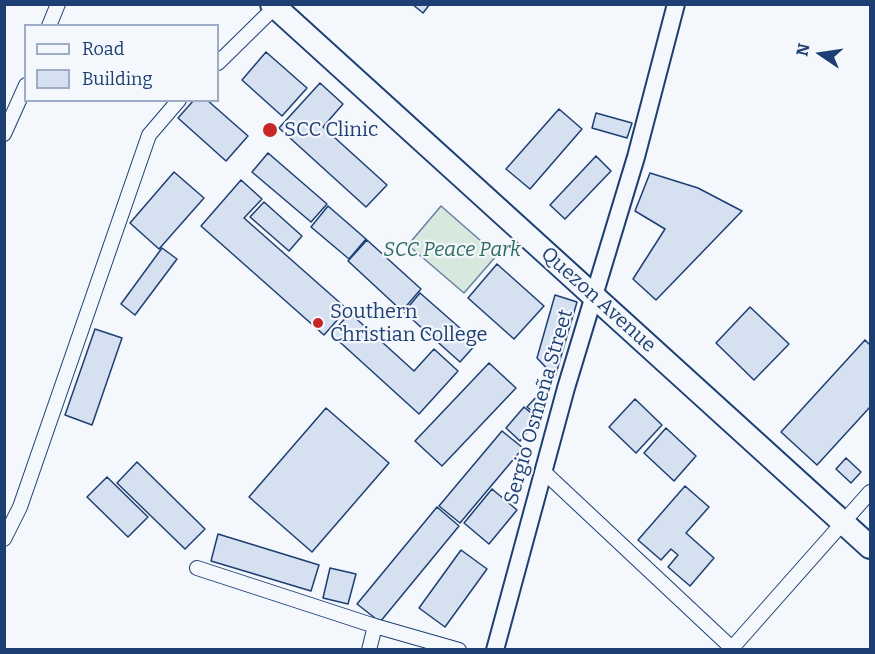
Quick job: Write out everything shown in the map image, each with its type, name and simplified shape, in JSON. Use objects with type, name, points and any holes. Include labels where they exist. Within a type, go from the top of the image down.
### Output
[{"type":"main road","name":"Quezon Avenue","points":[[273,6],[870,547]]},
{"type":"street","points":[[51,24],[58,4]]},
{"type":"street","name":"Sergio Osmeña Street","points":[[495,650],[593,294],[636,157],[676,4]]},
{"type":"street","points":[[219,62],[273,6]]},
{"type":"street","points":[[4,134],[24,89]]},
{"type":"street","points":[[4,539],[20,507],[149,135],[177,102]]},
{"type":"street","points":[[543,471],[733,649],[870,492]]},
{"type":"street","points":[[197,568],[375,626],[459,650]]},
{"type":"street","points":[[369,650],[375,626]]},
{"type":"green space","name":"SCC Peace Park","points":[[441,206],[497,255],[464,293],[408,245]]},
{"type":"building","points":[[412,4],[430,4],[423,13]]},
{"type":"building","points":[[266,52],[307,88],[282,116],[242,80]]},
{"type":"building","points":[[320,83],[343,104],[323,127],[387,185],[366,207],[279,128]]},
{"type":"building","points":[[192,102],[209,102],[248,136],[226,161],[178,118]]},
{"type":"building","points":[[559,109],[582,129],[530,189],[506,169]]},
{"type":"building","points":[[596,113],[632,123],[627,138],[592,128]]},
{"type":"building","points":[[268,153],[327,204],[311,222],[252,172]]},
{"type":"building","points":[[596,156],[611,171],[565,219],[550,205]]},
{"type":"building","points":[[174,172],[204,198],[159,249],[130,223]]},
{"type":"building","points":[[650,173],[698,188],[742,211],[656,300],[633,279],[665,229],[635,211]]},
{"type":"building","points":[[241,180],[262,199],[244,218],[347,309],[324,335],[201,226]]},
{"type":"building","points":[[264,202],[302,236],[289,251],[250,217]]},
{"type":"building","points":[[328,206],[366,239],[349,259],[311,227]]},
{"type":"building","points":[[367,240],[421,289],[402,311],[348,261]]},
{"type":"building","points":[[162,248],[177,259],[135,315],[121,304]]},
{"type":"building","points":[[497,264],[544,306],[514,339],[468,298]]},
{"type":"building","points":[[420,293],[477,343],[460,362],[404,312]]},
{"type":"building","points":[[555,295],[577,302],[555,377],[537,358]]},
{"type":"building","points":[[750,307],[789,344],[754,380],[716,343]]},
{"type":"building","points":[[350,313],[414,371],[434,349],[458,371],[419,414],[331,334]]},
{"type":"building","points":[[95,329],[122,338],[92,425],[65,415]]},
{"type":"building","points":[[865,340],[870,345],[870,407],[817,465],[781,432]]},
{"type":"building","points":[[489,363],[516,388],[442,466],[415,441]]},
{"type":"building","points":[[539,394],[547,402],[535,414],[527,407]]},
{"type":"building","points":[[635,399],[662,425],[636,453],[609,427]]},
{"type":"building","points":[[524,407],[538,419],[520,441],[506,428]]},
{"type":"building","points":[[326,408],[389,463],[312,552],[249,497]]},
{"type":"building","points":[[666,428],[696,456],[674,481],[644,453]]},
{"type":"building","points":[[502,431],[523,448],[460,523],[439,506]]},
{"type":"building","points":[[846,458],[861,472],[851,483],[836,469]]},
{"type":"building","points":[[137,462],[205,529],[185,549],[117,483]]},
{"type":"building","points":[[107,477],[148,517],[128,537],[87,497]]},
{"type":"building","points":[[685,486],[709,507],[686,533],[714,558],[690,586],[668,567],[678,555],[671,549],[661,560],[638,540]]},
{"type":"building","points":[[492,489],[517,510],[489,544],[464,523]]},
{"type":"building","points":[[437,507],[459,526],[380,622],[357,604]]},
{"type":"building","points":[[218,534],[319,565],[311,591],[211,561]]},
{"type":"building","points":[[461,550],[487,569],[445,627],[419,608]]},
{"type":"building","points":[[330,568],[356,574],[348,604],[323,598]]},
{"type":"place","name":"SCC Clinic","points":[[270,130]]},
{"type":"place","name":"Southern Christian College","points":[[318,323]]}]
